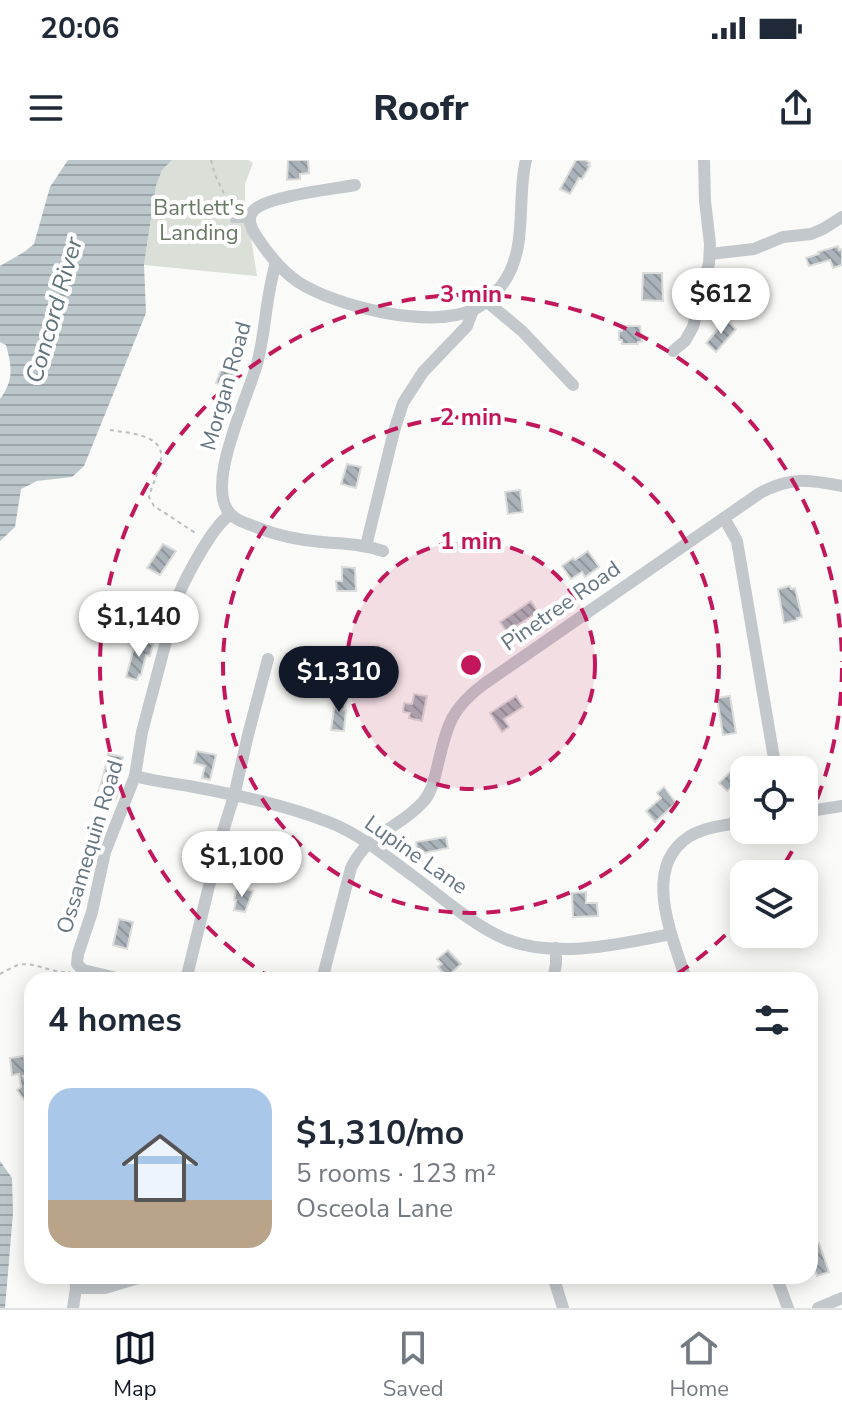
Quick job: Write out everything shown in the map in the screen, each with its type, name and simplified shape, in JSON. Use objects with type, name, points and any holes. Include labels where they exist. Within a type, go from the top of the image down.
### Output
[{"type":"street","points":[[355,185],[286,198],[257,207],[243,218],[276,263],[311,289],[372,311],[427,316],[457,314],[473,310],[502,284],[515,254],[526,160]]},
{"type":"street","points":[[673,351],[685,341],[693,327],[710,254],[704,160]]},
{"type":"street","points":[[710,254],[754,249],[775,239],[811,234],[842,217]]},
{"type":"street","name":"Morgan Road","points":[[230,515],[223,498],[224,463],[257,366],[276,263]]},
{"type":"street","points":[[486,301],[522,331],[573,385]]},
{"type":"street","points":[[366,546],[403,403],[423,372],[467,326],[473,310]]},
{"type":"street","name":"Pinetree Road","points":[[368,843],[423,802],[433,784],[449,721],[467,697],[496,675],[760,493],[781,483],[803,480],[842,486]]},
{"type":"street","points":[[230,515],[290,538],[366,546],[383,551]]},
{"type":"street","name":"Ossamequin Road","points":[[83,970],[77,964],[78,954],[92,912],[109,840],[135,776],[142,732],[175,605],[208,541],[221,521],[230,515]]},
{"type":"street","points":[[724,518],[737,541],[774,756]]},
{"type":"street","points":[[188,972],[268,659]]},
{"type":"street","name":"Lupine Lane","points":[[135,776],[234,796],[317,818],[343,829],[368,843],[490,931],[516,943],[556,948],[615,944],[671,934]]},
{"type":"street","points":[[818,810],[842,806]]},
{"type":"street","points":[[683,972],[666,914],[663,875],[671,853],[689,837],[730,825]]},
{"type":"street","points":[[324,972],[351,868],[358,853],[368,843]]},
{"type":"street","points":[[554,972],[556,948]]},
{"type":"street","points":[[83,970],[91,972]]},
{"type":"street","points":[[73,1308],[76,1284]]},
{"type":"street","points":[[86,1284],[105,1288],[118,1284]]},
{"type":"street","points":[[556,1284],[563,1308]]},
{"type":"street","points":[[779,1284],[788,1308]]},
{"type":"street","points":[[818,1308],[842,1298]]},
{"type":"path","points":[[211,160],[215,175],[243,218]]},
{"type":"path","points":[[110,430],[149,437],[159,447],[161,459],[149,497],[154,506],[208,541]]},
{"type":"path","points":[[0,974],[20,964],[55,972]]},
{"type":"path","points":[[66,972],[83,970]]},
{"type":"green space","name":"Bartlett's Landing","points":[[172,160],[248,160],[253,163],[245,184],[245,200],[257,276],[144,265],[156,186],[162,170]]},
{"type":"water","name":"Concord River","points":[[68,160],[172,160],[162,170],[156,186],[144,265],[146,313],[84,466],[72,477],[37,481],[21,489],[15,527],[0,541],[0,399],[8,386],[10,360],[6,345],[0,342],[0,266],[34,244],[50,187]]},
{"type":"water","points":[[0,1161],[12,1178],[13,1213],[5,1308],[0,1308]]},
{"type":"building","points":[[288,160],[308,160],[309,173],[300,174],[300,179],[287,180]]},
{"type":"building","points":[[576,160],[585,160],[590,166],[570,194],[560,189]]},
{"type":"building","points":[[838,246],[839,250],[842,249],[842,265],[833,268],[830,260],[809,266],[806,258]]},
{"type":"building","points":[[643,273],[662,273],[663,301],[642,300]]},
{"type":"building","points":[[750,280],[767,291],[753,315],[741,305],[749,293],[744,290]]},
{"type":"building","points":[[726,320],[736,329],[716,352],[706,343]]},
{"type":"building","points":[[622,326],[640,326],[642,342],[622,344],[619,331],[622,331]]},
{"type":"building","points":[[226,357],[238,362],[229,388],[216,383]]},
{"type":"building","points":[[347,464],[361,467],[356,488],[341,484]]},
{"type":"building","points":[[520,490],[523,512],[508,514],[505,492]]},
{"type":"building","points":[[163,544],[176,551],[160,575],[147,568]]},
{"type":"building","points":[[588,551],[599,567],[585,577],[582,572],[571,579],[562,566]]},
{"type":"building","points":[[342,567],[355,568],[356,591],[337,591],[336,581],[342,581]]},
{"type":"building","points":[[790,586],[791,589],[795,588],[802,617],[784,623],[778,589]]},
{"type":"building","points":[[531,601],[538,612],[507,632],[500,622]]},
{"type":"building","points":[[136,640],[153,644],[137,680],[126,677]]},
{"type":"building","points":[[379,646],[379,674],[364,675],[362,648]]},
{"type":"building","points":[[414,694],[427,696],[422,721],[409,718],[410,713],[403,712],[404,703],[412,704]]},
{"type":"building","points":[[336,695],[347,697],[344,731],[331,730]]},
{"type":"building","points":[[516,696],[523,707],[504,719],[509,727],[502,732],[490,713]]},
{"type":"building","points":[[730,696],[736,733],[723,735],[717,698]]},
{"type":"building","points":[[197,751],[216,755],[210,780],[202,778],[205,766],[194,763]]},
{"type":"building","points":[[108,754],[123,757],[115,788],[119,790],[116,799],[109,799],[107,805],[96,801]]},
{"type":"building","points":[[730,772],[730,789],[727,791],[719,783]]},
{"type":"building","points":[[664,787],[676,803],[655,822],[646,811],[661,798],[657,793]]},
{"type":"building","points":[[446,837],[448,848],[417,852],[416,842]]},
{"type":"building","points":[[237,887],[253,891],[245,912],[234,910]]},
{"type":"building","points":[[586,892],[586,903],[597,903],[598,916],[573,917],[572,893]]},
{"type":"building","points":[[119,919],[133,922],[127,949],[113,945]]},
{"type":"building","points":[[448,950],[461,964],[452,972],[442,972],[438,967],[442,964],[437,959]]},
{"type":"building","points":[[24,1056],[24,1100],[17,1090],[21,1087],[19,1074],[12,1075],[10,1058]]},
{"type":"building","points":[[818,1243],[829,1272],[818,1276]]}]
